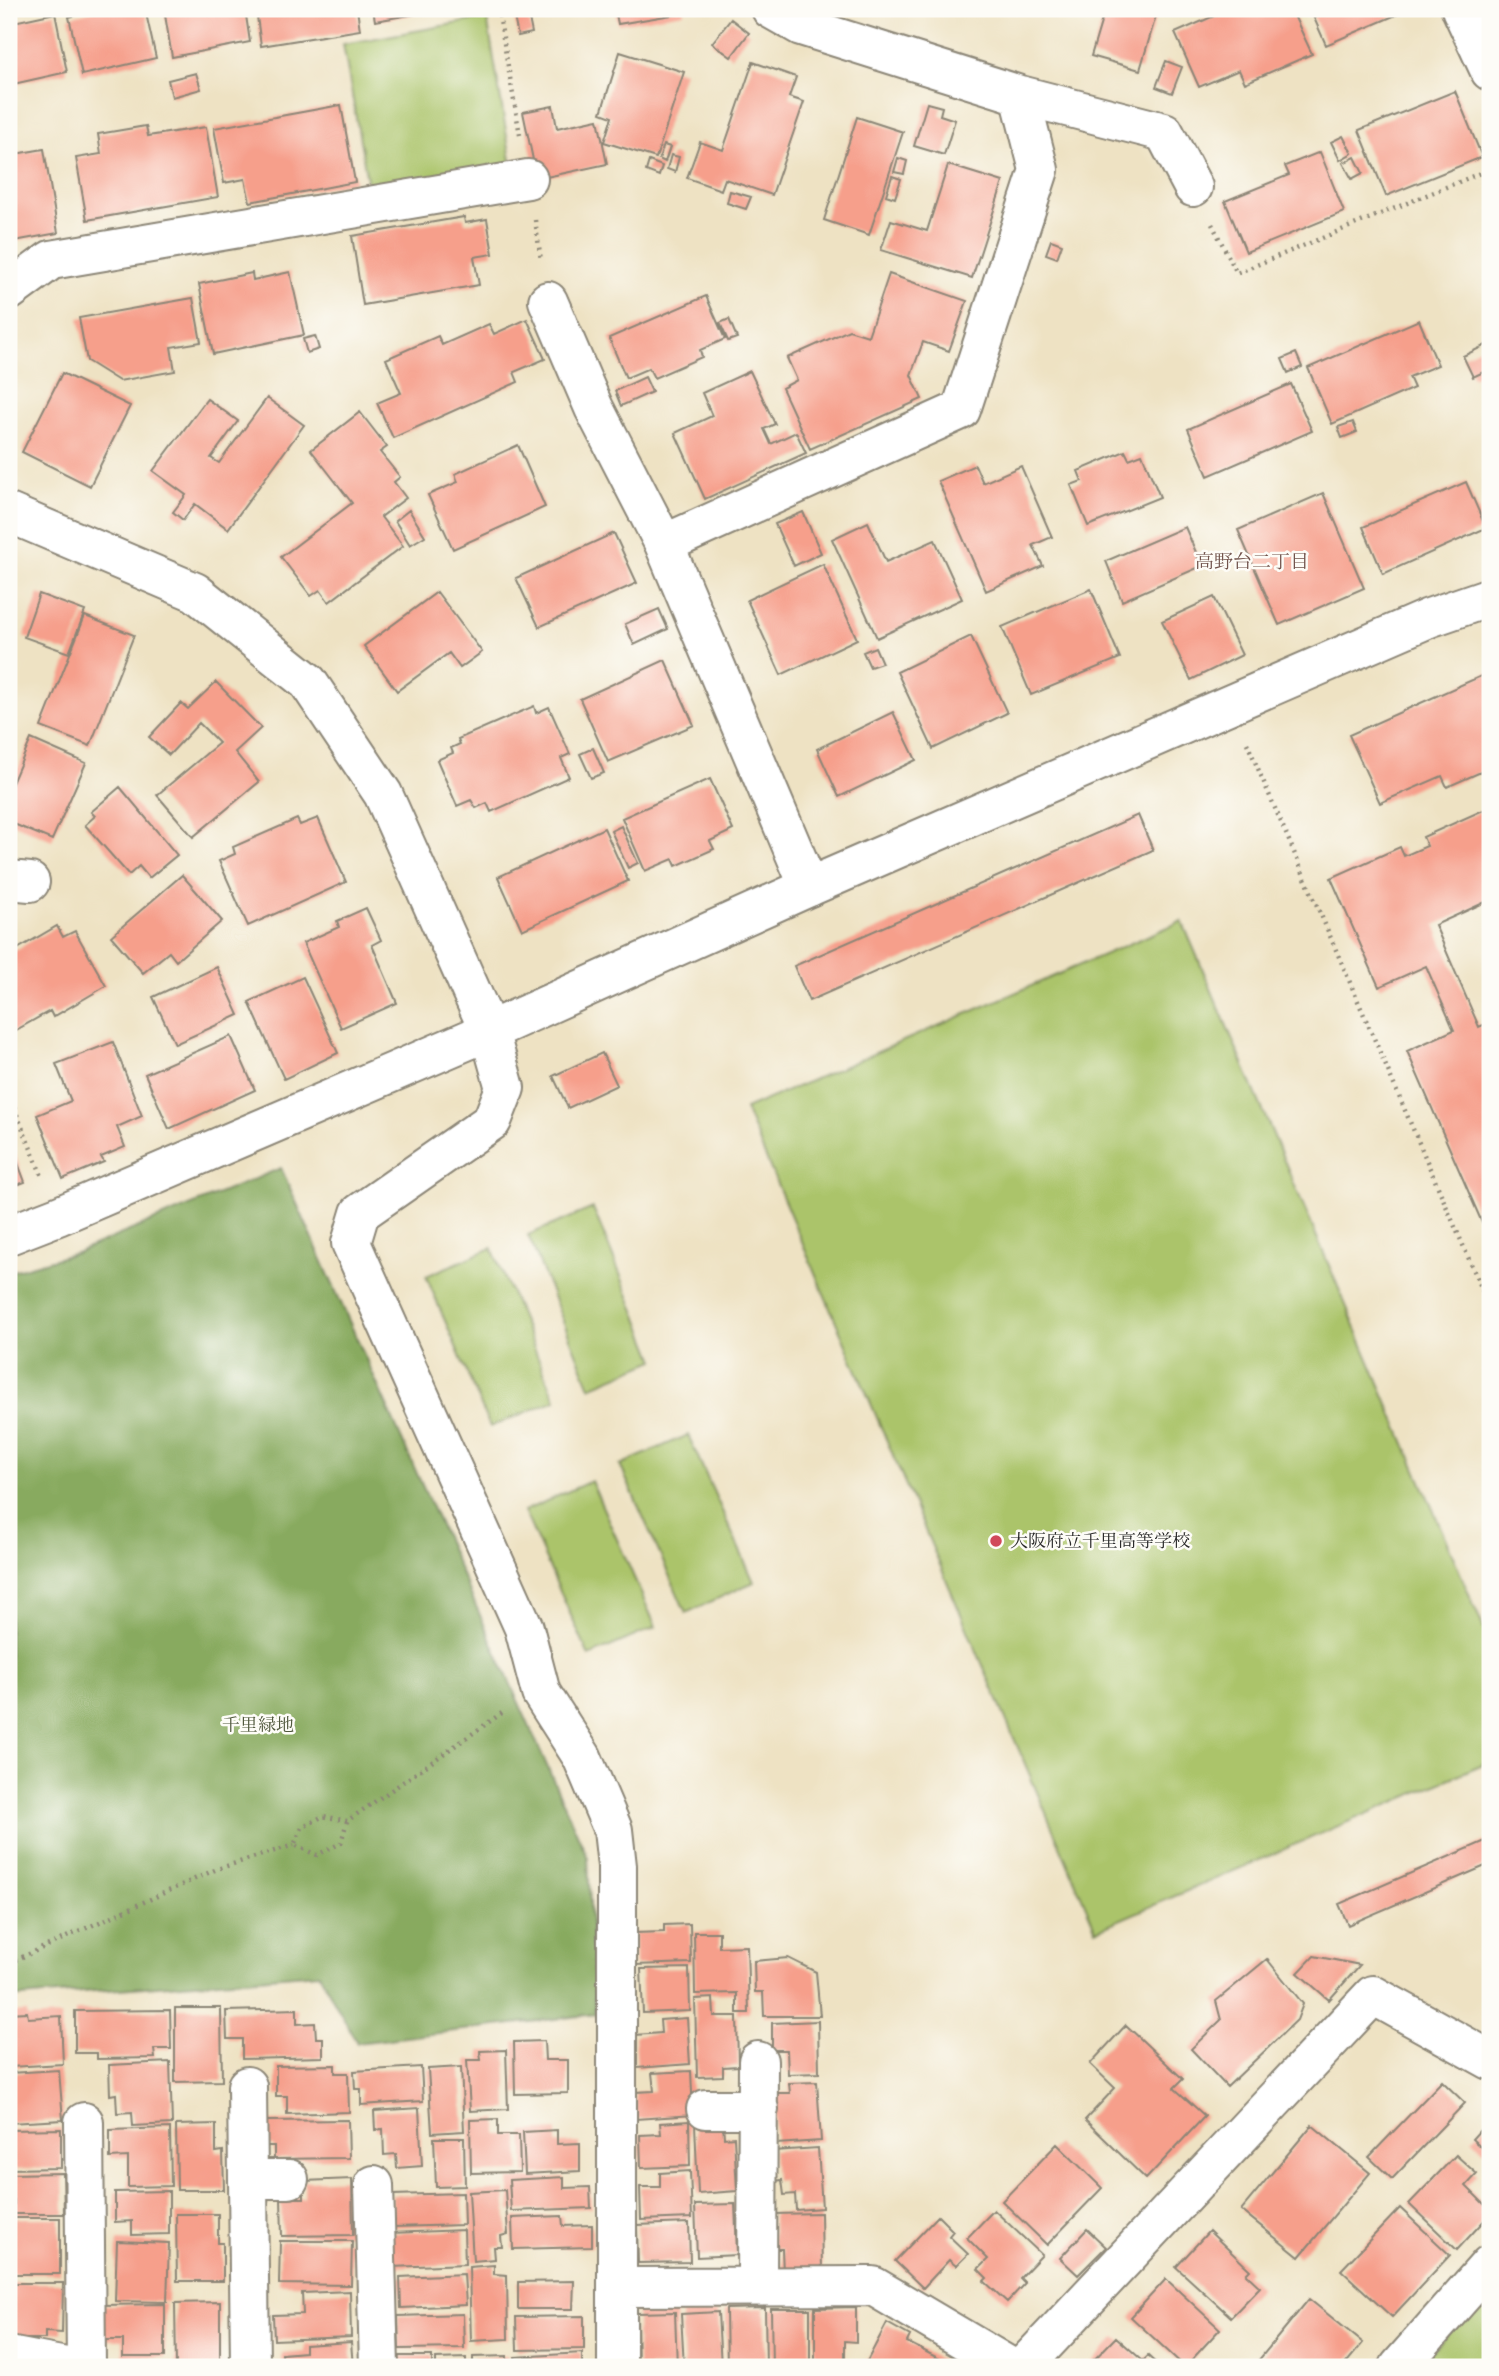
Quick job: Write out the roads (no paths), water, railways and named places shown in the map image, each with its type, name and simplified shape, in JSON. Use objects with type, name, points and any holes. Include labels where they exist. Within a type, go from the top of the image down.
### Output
[{"type":"street","points":[[771,9],[801,26],[1020,95],[1164,132],[1193,187]]},
{"type":"street","points":[[1461,9],[1490,71]]},
{"type":"street","points":[[664,544],[961,410],[1040,170],[1020,95]]},
{"type":"street","points":[[9,291],[51,260],[528,179]]},
{"type":"street","points":[[548,301],[594,408],[664,544],[809,887]]},
{"type":"street","points":[[9,513],[195,592],[308,682],[383,794],[489,1031],[505,1088],[492,1121],[360,1213],[351,1243],[524,1628],[541,1693],[582,1757],[613,1830],[617,1866],[617,2367]]},
{"type":"street","points":[[9,1235],[489,1031],[809,887],[1429,618],[1490,597]]},
{"type":"street","points":[[1023,2367],[1373,1995],[1490,2060]]},
{"type":"street","points":[[757,2286],[758,2061]]},
{"type":"street","points":[[247,2086],[250,2367]]},
{"type":"street","points":[[706,2109],[758,2109]]},
{"type":"street","points":[[85,2122],[86,2367]]},
{"type":"street","points":[[248,2179],[289,2179]]},
{"type":"street","points":[[374,2185],[379,2367]]},
{"type":"street","points":[[1399,2367],[1490,2264]]},
{"type":"street","points":[[619,2287],[873,2286],[1010,2367]]},
{"type":"street","points":[[9,2356],[66,2367]]},
{"type":"place","name":"大阪府立千里高等学校","points":[[996,1541]]},
{"type":"district","name":"高野台二丁目","points":[[1252,561]]},
{"type":"park label","name":"千里緑地","points":[[258,1725]]}]
